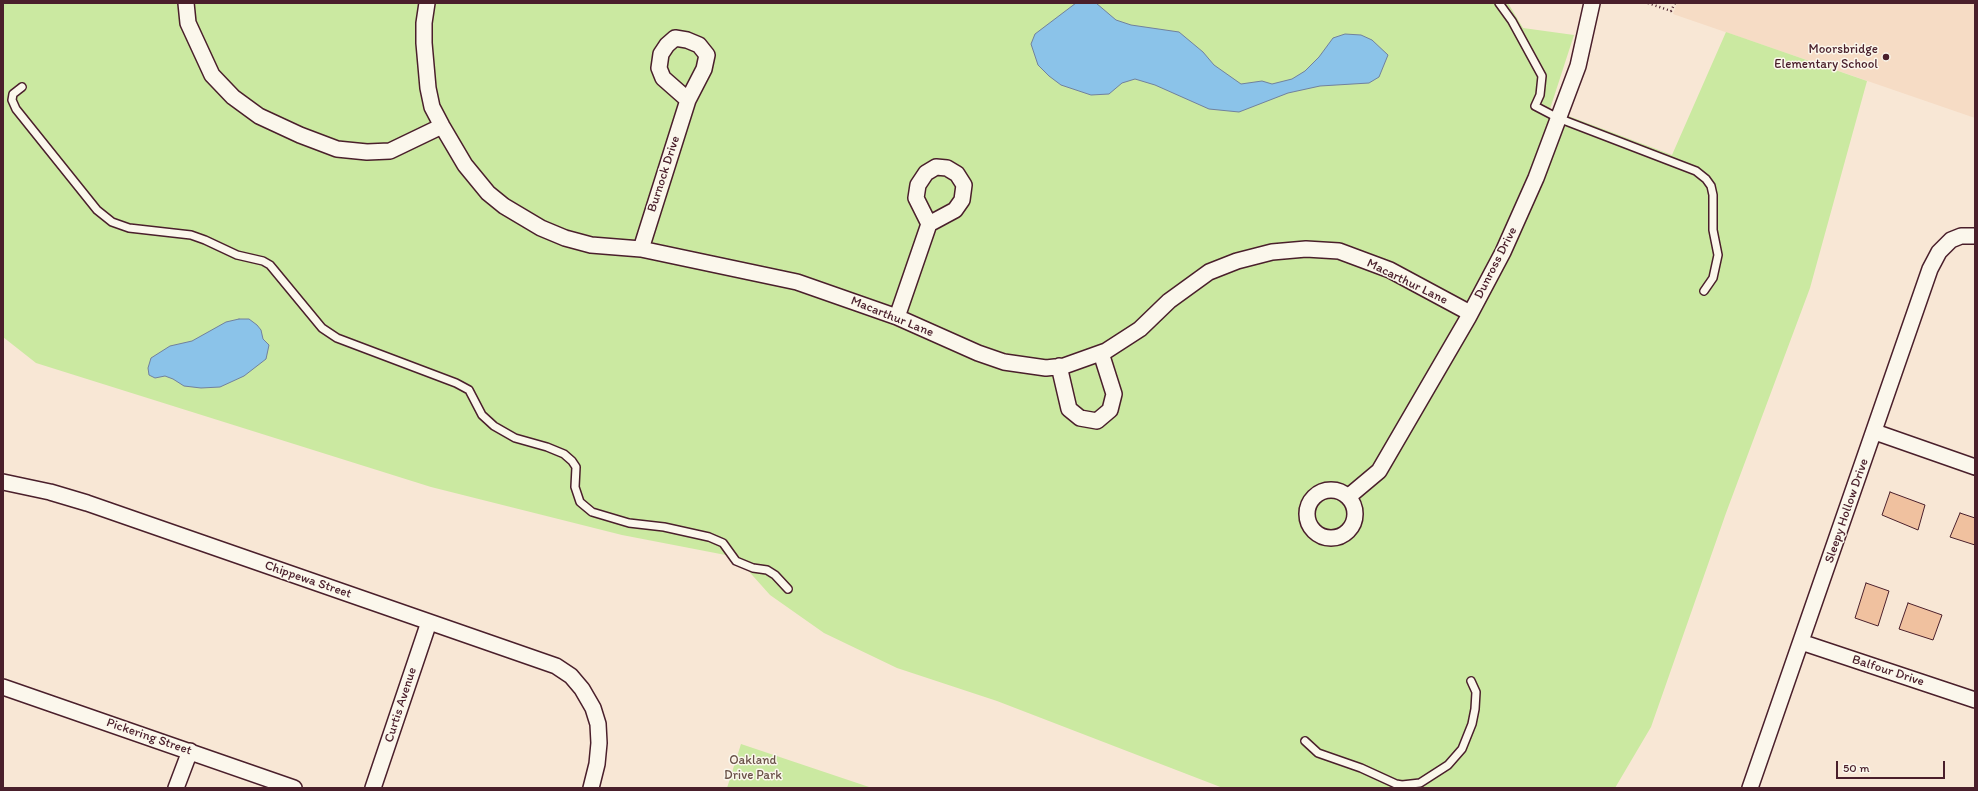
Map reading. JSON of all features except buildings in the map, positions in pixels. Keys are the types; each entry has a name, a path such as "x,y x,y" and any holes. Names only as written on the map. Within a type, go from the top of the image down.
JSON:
{"street":[{"path":"186,3 188,23 199,51 212,75 233,97 259,116 300,136 337,149 367,152 390,151 442,126"},
{"name":"Macarthur Lane","path":"427,3 424,23 428,88 432,107 442,126 465,165 488,192 504,206 541,228 565,238 591,245 641,249 797,282 897,317 978,353 1004,362 1046,368 1059,366 1101,353 1140,329 1169,301 1209,272 1237,261 1272,252 1306,249 1339,251 1390,270 1470,313"},
{"name":"Dunross Drive","path":"1348,497 1379,471 1470,313 1503,252 1536,178 1578,66 1592,3"},
{"name":"Burnock Drive","path":"641,249 688,100"},
{"path":"897,317 929,224"},
{"name":"Sleepy Hollow Drive","path":"1750,788 1875,432 1930,269 1939,252 1951,240 1961,236 1975,236"},
{"path":"1059,366 1069,409 1080,418 1097,420 1110,410 1114,394 1101,353"},
{"path":"1875,432 1975,467"},
{"name":"Chippewa Street","path":"3,482 50,492 87,503 556,666 571,676 582,689 593,708 598,724 600,743 591,788"},
{"name":"Curtis Avenue","path":"373,788 429,622"},
{"name":"Balfour Drive","path":"1801,642 1975,700"},
{"name":"Pickering Street","path":"3,687 294,788"},
{"path":"176,788 190,751"}],"lane":[{"path":"1499,3 1512,21 1542,76 1540,95 1535,106 1558,118 1696,171 1706,179 1711,186 1713,195 1713,230 1718,255 1713,278 1704,291"},
{"path":"22,87 13,94 12,100 16,109 97,210 112,222 129,228 191,235 237,255 263,261 270,265 322,328 337,338 456,383 469,390 482,415 494,426 515,438 552,449 572,461 576,467 575,487 580,502 592,512 630,523 709,537 723,543 736,561 753,568 767,570 775,575 788,589"},
{"path":"1305,741 1318,754 1361,768 1396,784 1402,785 1420,783 1448,765 1462,748 1472,724 1475,709 1476,692 1471,681"}],"path":[{"path":"1648,3 1671,11 1675,3"}],"shaded area":[{"name":"Moorsbridge Elementary School","path":"1677,3 1975,3 1975,118 1673,14"}],"green space":[{"path":"3,3 1508,3 1523,28 1574,35 1550,109 1672,155 1726,32 1867,81 1810,288 1726,513 1651,727 1615,788 1223,788 997,701 897,668 824,633 770,595 736,557 622,535 431,487 36,363 3,337"},
{"name":"Oakland Drive Park","path":"741,744 872,788 727,788"}],"water":[{"path":"1076,3 1096,3 1116,20 1131,25 1179,32 1203,52 1214,65 1241,84 1262,81 1272,84 1292,79 1305,71 1319,57 1333,38 1345,34 1361,35 1372,40 1388,55 1379,77 1369,83 1320,86 1288,93 1239,112 1209,109 1155,85 1135,79 1122,83 1109,94 1091,95 1061,85 1049,76 1038,65 1031,44 1035,34"},
{"path":"239,319 249,319 257,325 261,330 263,339 269,345 266,359 244,376 220,387 201,388 184,386 165,376 155,378 149,375 148,368 151,358 170,346 192,341 226,322"}],"place":[{"name":"Moorsbridge Elementary School","path":"1886,57"}]}
